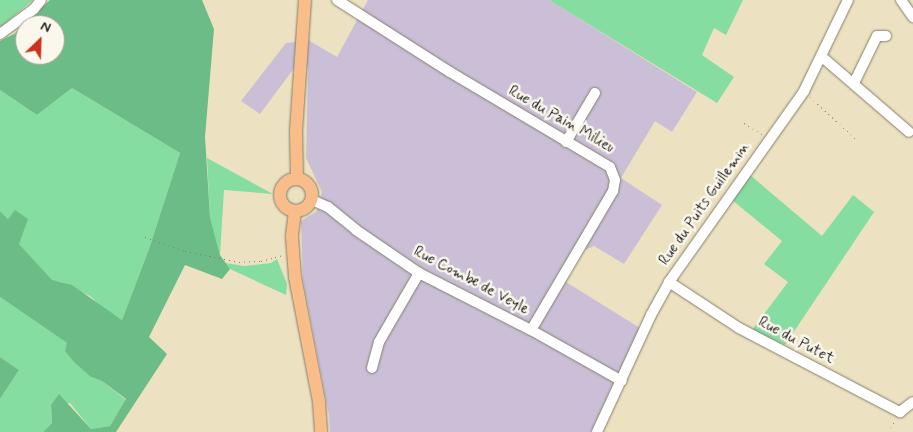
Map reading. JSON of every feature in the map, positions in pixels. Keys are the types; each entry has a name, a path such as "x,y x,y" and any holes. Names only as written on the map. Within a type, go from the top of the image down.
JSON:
{"main road":[{"path":"297,179 296,131 304,0"},
{"path":"297,179 308,184 311,189 312,200 305,208 295,211 285,207 280,197 287,182 297,179"},
{"path":"295,211 292,255 319,402 321,432"}],"street":[{"path":"0,34 34,9 41,0"},
{"name":"Rue du Pain Milieu","path":"337,0 566,142 610,167 615,180 613,191 531,330"},
{"name":"Rue du Puits Guillemin","path":"597,432 651,315 669,282 804,91 848,0"},
{"path":"901,0 913,17"},
{"path":"854,83 877,36 886,36"},
{"path":"821,56 909,132"},
{"path":"566,142 595,93"},
{"name":"Rue Combe de Veyle","path":"312,200 328,206 356,230 419,273 531,330 622,381"},
{"path":"372,368 380,342 419,273"},
{"name":"Rue du Putet","path":"669,282 739,328 900,412"},
{"path":"900,412 913,402"}],"path":[{"path":"804,91 856,139"},
{"path":"744,123 769,140"},
{"path":"145,237 185,251 239,262 261,261 278,255 292,255"},
{"path":"888,432 900,412"}],"shaded area":[{"path":"368,0 549,0 697,92 672,132 655,121 621,178 662,205 624,264 594,246 580,252 566,282 640,328 591,432 330,432 329,415 303,280 301,221 316,212 322,192 306,158 308,66 295,67 260,114 241,101 286,43 295,42 296,33 337,57"}],"green space":[{"path":"0,0 33,0 15,15 0,28"},
{"path":"50,0 202,0 214,29 205,137 210,217 220,255 230,269 222,279 185,265 149,337 167,354 116,432 43,432 52,423 51,405 59,394 91,429 110,426 126,399 102,381 91,377 74,362 65,351 67,343 0,297 0,211 8,219 15,210 28,219 19,244 52,280 72,285 122,320 149,249 180,153 72,88 37,115 0,90 0,41 15,33 15,65 65,65 65,15 34,15"},
{"path":"549,0 743,0 726,35 714,28 702,55 734,77 717,103"},
{"path":"72,88 180,153 149,249 122,320 103,308 90,296 61,282 52,281 19,244 8,219 0,211 0,90 37,115"},
{"path":"207,158 273,194 224,190 220,255 210,217"},
{"path":"750,175 822,236 853,195 874,212 785,345 752,330 788,282 764,264 782,241 732,200"},
{"path":"277,259 287,284 286,295 230,269 226,263 244,266 271,263"},
{"path":"0,297 67,343 91,377 102,381 126,400 110,426 91,429 70,403 51,405 52,423 43,432 0,432 0,399 19,370 0,357"},
{"path":"0,357 19,370 0,399"}]}
